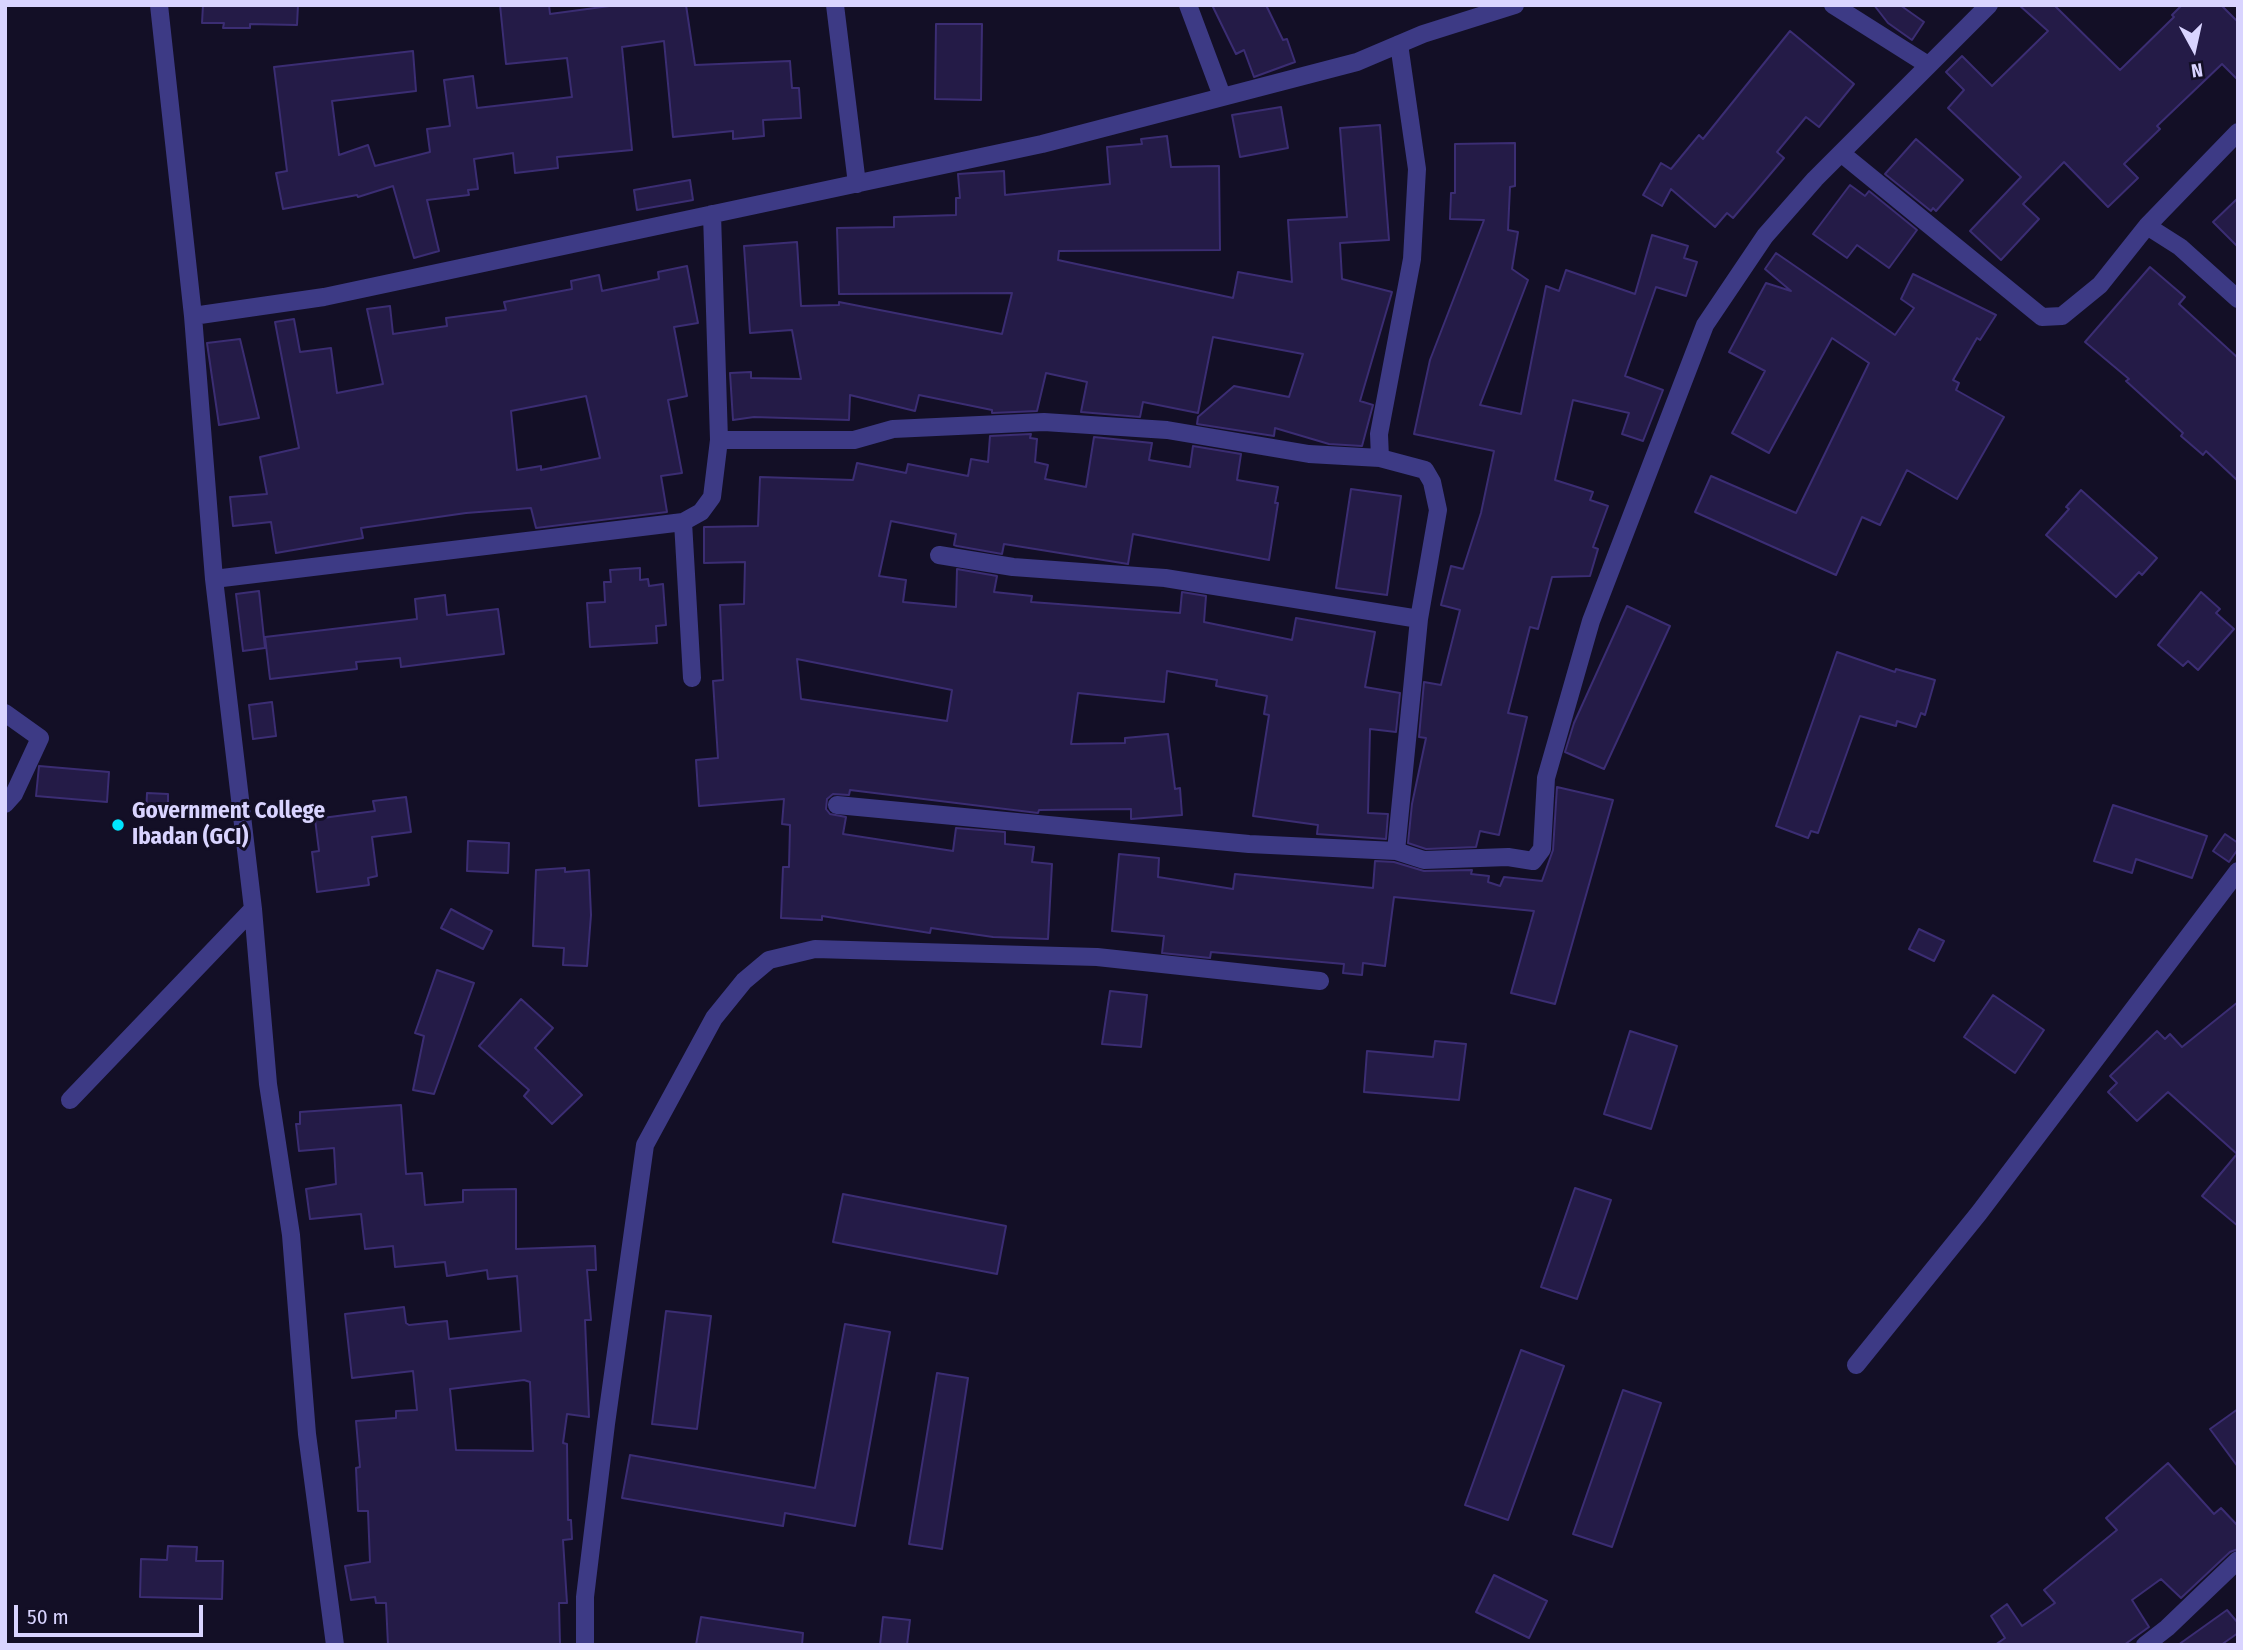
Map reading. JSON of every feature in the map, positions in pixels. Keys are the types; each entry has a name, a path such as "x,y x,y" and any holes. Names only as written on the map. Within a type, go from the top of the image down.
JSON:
{"street":[{"path":"159,5 193,316 214,579 253,909 268,1084 291,1235 307,1434 335,1645"},
{"path":"835,5 857,184"},
{"path":"1188,5 1222,96"},
{"path":"193,316 324,297 1042,145 1357,62 1483,10 1515,5"},
{"path":"1833,5 1928,65"},
{"path":"837,805 1249,844 1396,851 1424,860 1508,857 1533,861 1542,849 1546,778 1591,621 1705,325 1765,236 1841,153 1989,5"},
{"path":"1380,458 1379,434 1412,259 1417,169 1399,44"},
{"path":"1841,153 2042,317 2062,316 2100,285 2147,226 2238,132"},
{"path":"214,579 683,522 701,512 712,497 719,440 712,214"},
{"path":"2147,226 2180,247 2238,299"},
{"path":"719,440 854,440 893,429 1044,422 1167,430 1310,454 1380,458 1425,470 1433,482 1438,510 1419,619 1396,851"},
{"path":"683,522 692,678"},
{"path":"939,555 1013,567 1164,578 1419,619"},
{"path":"5,713 40,738 14,794 5,804"},
{"path":"1856,1365 1979,1213 2238,871"},
{"path":"70,1100 253,909"},
{"path":"584,1645 585,1597 606,1424 645,1145 714,1018 744,981 769,960 826,949 1097,957 1320,981"},
{"path":"2145,1645 2167,1628 2238,1560"}],"building":[{"path":"203,5 298,5 297,25 250,24 250,28 223,28 224,23 202,23"},
{"path":"500,5 549,5 550,14 617,5 686,5 695,65 790,61 792,88 799,88 801,118 763,120 764,136 733,139 733,131 673,137 664,41 622,47 632,150 557,157 558,168 515,173 513,153 474,159 478,189 468,190 469,195 427,200 439,251 414,258 393,186 358,197 357,195 283,209 276,173 287,171 274,67 413,51 416,91 332,101 339,155 368,145 375,166 430,152 427,129 450,126 444,80 473,76 477,108 572,97 567,58 506,64"},
{"path":"1212,5 1266,5 1283,40 1287,39 1295,62 1254,77 1244,50 1236,54"},
{"path":"1874,5 1900,5 1924,22 1912,40 1888,23"},
{"path":"2019,5 2054,5 2120,70 2174,17 2172,15 2182,5 2221,5 2238,22 2238,80 2222,64 2157,126 2160,129 2124,164 2138,178 2108,207 2064,162 2023,204 2039,219 2001,260 1970,231 2021,177 1948,108 1964,90 1946,72 1962,56 1992,86 2048,31"},
{"path":"936,24 982,24 981,100 935,99"},
{"path":"1790,31 1854,84 1819,127 1806,117 1777,152 1784,158 1733,218 1727,213 1715,227 1671,189 1662,206 1643,195 1661,163 1671,169 1699,135 1703,139"},
{"path":"1281,107 1288,148 1240,157 1232,115"},
{"path":"1380,125 1389,240 1340,243 1342,279 1392,292 1360,401 1373,405 1362,446 1329,444 1275,428 1274,436 1197,424 1198,417 1234,386 1289,397 1303,354 1213,337 1198,413 1143,402 1140,417 1081,412 1087,382 1046,373 1037,411 992,413 992,410 919,395 915,411 850,395 849,420 754,417 733,420 730,373 751,372 751,378 801,379 792,330 750,333 744,246 797,242 801,306 839,305 839,302 1002,334 1012,293 839,294 837,228 894,227 894,217 956,215 956,198 960,198 958,174 1004,171 1005,195 1110,184 1107,147 1142,144 1141,139 1167,136 1171,167 1219,166 1220,250 1059,251 1058,260 1233,298 1238,272 1292,282 1288,220 1347,217 1340,128"},
{"path":"1916,139 1963,180 1936,211 1933,208 1931,211 1885,174"},
{"path":"1515,143 1515,186 1510,187 1508,230 1518,232 1512,269 1528,280 1480,405 1521,414 1546,286 1559,291 1566,270 1635,294 1652,235 1688,246 1684,258 1697,262 1686,296 1656,287 1625,376 1663,390 1643,441 1622,434 1629,413 1573,400 1555,480 1593,492 1590,500 1608,506 1593,547 1598,549 1590,576 1552,577 1538,629 1530,627 1508,713 1527,717 1499,835 1480,831 1476,847 1426,849 1408,843 1412,804 1426,738 1419,737 1424,682 1441,685 1460,610 1441,605 1451,566 1463,569 1481,513 1494,451 1414,434 1430,360 1484,220 1450,219 1451,193 1455,193 1455,144"},
{"path":"690,180 693,200 637,210 634,190"},
{"path":"1850,185 1865,196 1869,191 1917,230 1889,268 1857,245 1847,258 1813,234"},
{"path":"2238,198 2238,247 2213,222"},
{"path":"1776,253 1895,335 1914,308 1901,299 1913,274 1996,315 1980,340 1977,338 1953,380 1959,383 1956,390 2004,417 1957,499 1907,470 1880,525 1862,517 1836,575 1695,512 1711,476 1796,513 1869,363 1832,338 1769,453 1732,433 1765,371 1729,352 1766,283 1791,291 1765,269"},
{"path":"687,266 698,323 674,327 687,396 668,400 682,473 661,476 667,512 536,528 531,508 466,513 361,528 363,538 276,553 271,522 233,526 230,497 267,494 260,457 299,448 275,322 294,319 300,352 331,348 337,393 383,384 367,309 390,306 393,334 447,326 446,318 506,310 504,302 572,289 571,281 599,275 602,291 659,279 658,272","holes":["586,396 600,458 541,470 541,466 517,470 511,411"]},
{"path":"2150,267 2185,297 2179,304 2238,358 2238,481 2206,451 2203,455 2181,436 2183,433 2126,381 2129,379 2085,342"},
{"path":"240,339 259,418 219,425 207,343"},
{"path":"1031,434 1030,438 1037,439 1035,462 1048,465 1045,479 1086,487 1094,437 1152,443 1149,460 1190,467 1193,446 1241,454 1237,480 1278,487 1269,560 1133,534 1128,564 1004,544 1002,554 954,545 956,534 891,521 879,576 906,580 903,602 956,607 957,569 997,576 994,592 1032,596 1031,602 1180,613 1182,592 1206,596 1204,622 1292,640 1296,618 1375,632 1365,687 1400,693 1396,732 1370,729 1368,813 1388,814 1386,839 1317,834 1318,825 1253,816 1269,715 1264,714 1267,696 1216,686 1217,680 1167,671 1164,702 1078,693 1071,744 1125,743 1125,738 1168,734 1175,789 1180,788 1182,815 1131,819 1131,809 1039,810 1038,813 850,790 849,795 833,794 827,799 826,809 830,814 846,817 843,834 953,851 956,828 1005,832 1005,844 1034,847 1032,862 1052,864 1048,939 993,937 931,928 930,933 822,916 822,920 781,918 783,867 789,867 790,825 782,824 784,799 699,806 696,760 718,758 713,681 723,680 720,605 744,604 745,562 704,563 704,527 758,526 760,477 853,480 857,463 906,473 908,464 968,476 971,459 988,462 990,436","holes":["797,659 952,690 947,721 801,699"]},
{"path":"1351,489 1401,496 1387,595 1336,588"},
{"path":"2081,490 2157,558 2142,575 2139,572 2116,597 2046,535 2069,509 2066,507"},
{"path":"640,568 640,580 648,579 649,586 663,584 666,625 656,626 657,643 590,647 587,603 605,602 604,582 611,582 610,570"},
{"path":"259,591 265,648 243,651 236,594"},
{"path":"2201,592 2220,609 2216,613 2234,629 2198,670 2188,661 2183,666 2158,645"},
{"path":"445,595 447,615 498,609 504,654 401,667 400,658 356,662 357,669 270,679 265,637 417,619 415,599"},
{"path":"1627,606 1670,626 1604,769 1565,752 1574,723"},
{"path":"1837,652 1895,672 1896,669 1935,680 1925,715 1921,713 1916,727 1897,721 1896,726 1860,716 1818,833 1811,831 1808,838 1776,826"},
{"path":"272,702 276,736 253,739 249,705"},
{"path":"39,766 109,772 107,802 36,796"},
{"path":"1557,787 1613,800 1555,1004 1511,993 1534,911 1394,897 1385,966 1363,963 1362,975 1343,973 1344,964 1211,952 1210,958 1162,953 1164,936 1112,931 1119,854 1159,858 1158,877 1233,889 1235,874 1373,888 1375,861 1394,862 1424,871 1472,870 1471,874 1489,876 1488,882 1500,886 1504,877 1542,881 1553,850"},
{"path":"147,793 168,794 168,815 146,814"},
{"path":"406,797 411,832 372,837 377,876 368,878 369,885 317,892 312,852 319,851 315,819 375,811 373,801"},
{"path":"2113,805 2207,836 2192,878 2136,859 2132,873 2094,861"},
{"path":"2225,834 2238,843 2238,849 2229,862 2213,851"},
{"path":"468,841 509,843 508,873 467,871"},
{"path":"565,868 565,872 589,870 591,915 587,966 563,965 564,948 533,946 536,870"},
{"path":"451,909 492,931 483,949 441,928"},
{"path":"1919,929 1944,941 1934,961 1909,949"},
{"path":"437,970 474,983 434,1094 413,1090 424,1036 415,1033"},
{"path":"1110,991 1147,995 1141,1047 1102,1044"},
{"path":"1993,995 2044,1030 2015,1073 1964,1037"},
{"path":"521,999 553,1028 535,1048 582,1095 552,1124 524,1096 529,1090 479,1046"},
{"path":"2238,1002 2238,1226 2202,1196 2237,1154 2168,1092 2137,1121 2108,1092 2117,1083 2110,1076 2157,1031 2165,1039 2170,1034 2182,1047"},
{"path":"1630,1031 1677,1046 1651,1129 1604,1114"},
{"path":"1435,1041 1466,1044 1459,1100 1364,1092 1367,1051 1433,1057"},
{"path":"401,1105 406,1174 422,1173 425,1205 463,1202 463,1190 516,1189 516,1249 595,1246 596,1270 587,1270 591,1320 585,1320 589,1417 567,1414 563,1443 567,1444 568,1520 571,1520 572,1539 563,1540 567,1603 559,1603 560,1645 388,1645 386,1603 376,1603 375,1597 351,1600 345,1566 370,1562 368,1511 358,1511 356,1468 360,1467 356,1421 396,1418 396,1411 417,1410 413,1371 352,1378 345,1314 404,1307 406,1323 409,1325 447,1321 449,1339 521,1331 517,1276 488,1279 487,1270 447,1276 445,1262 395,1267 393,1246 365,1249 361,1214 310,1219 306,1189 336,1184 334,1148 299,1151 296,1124 300,1124 300,1112","holes":["524,1380 530,1382 533,1451 456,1450 450,1389"]},
{"path":"1575,1188 1611,1200 1577,1299 1541,1287"},
{"path":"843,1194 1006,1226 997,1274 833,1242"},
{"path":"666,1311 711,1316 697,1429 652,1424"},
{"path":"845,1324 890,1332 855,1526 785,1513 783,1526 622,1498 630,1455 815,1488"},
{"path":"1521,1350 1564,1366 1508,1520 1465,1505"},
{"path":"937,1373 968,1378 942,1549 909,1544"},
{"path":"1623,1390 1661,1403 1612,1547 1573,1534"},
{"path":"2238,1409 2238,1467 2210,1429"},
{"path":"2168,1463 2214,1514 2221,1508 2238,1526 2238,1549 2230,1552 2181,1598 2161,1579 2132,1600 2149,1627 2124,1645 1995,1645 2005,1638 1991,1616 2007,1604 2022,1626 2055,1603 2044,1590 2117,1530 2106,1518"},
{"path":"168,1546 197,1547 196,1561 223,1561 222,1599 140,1597 141,1559 167,1560"},
{"path":"1494,1575 1547,1601 1529,1638 1476,1612"},
{"path":"2227,1610 2238,1623 2238,1633 2221,1645 2178,1645"},
{"path":"701,1617 803,1633 802,1645 696,1645"},
{"path":"883,1617 910,1620 907,1645 880,1645"}],"place":[{"name":"Government College Ibadan (GCI)","path":"118,825"}]}
